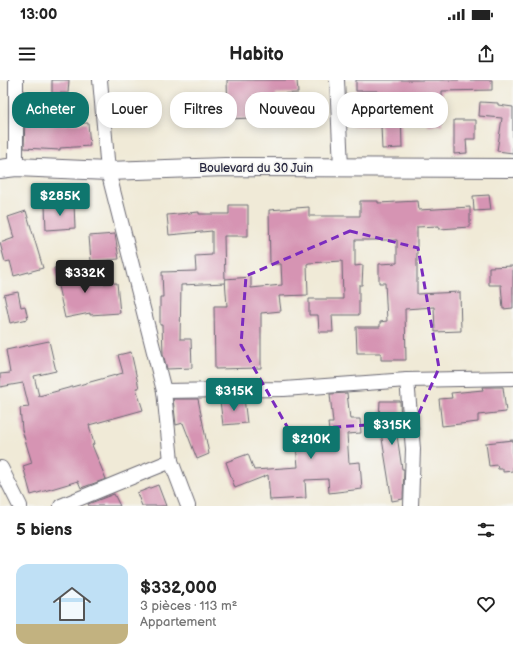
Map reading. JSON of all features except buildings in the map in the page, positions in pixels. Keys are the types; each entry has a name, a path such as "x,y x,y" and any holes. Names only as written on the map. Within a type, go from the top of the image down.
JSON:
{"street":[{"path":"8,168 16,80"},
{"path":"100,80 108,172 164,391 171,461 188,506"},
{"path":"337,80 341,168"},
{"name":"Boulevard du 30 Juin","path":"8,168 108,172 225,167 513,168"},
{"path":"164,391 284,389 407,380 513,378"},
{"path":"407,380 413,449 411,506"},
{"path":"61,506 171,461"},
{"path":"1,468 20,506"}],"highlighted area":[{"path":"350,231 418,248 439,368 415,422 289,430 241,345 246,276"}]}
